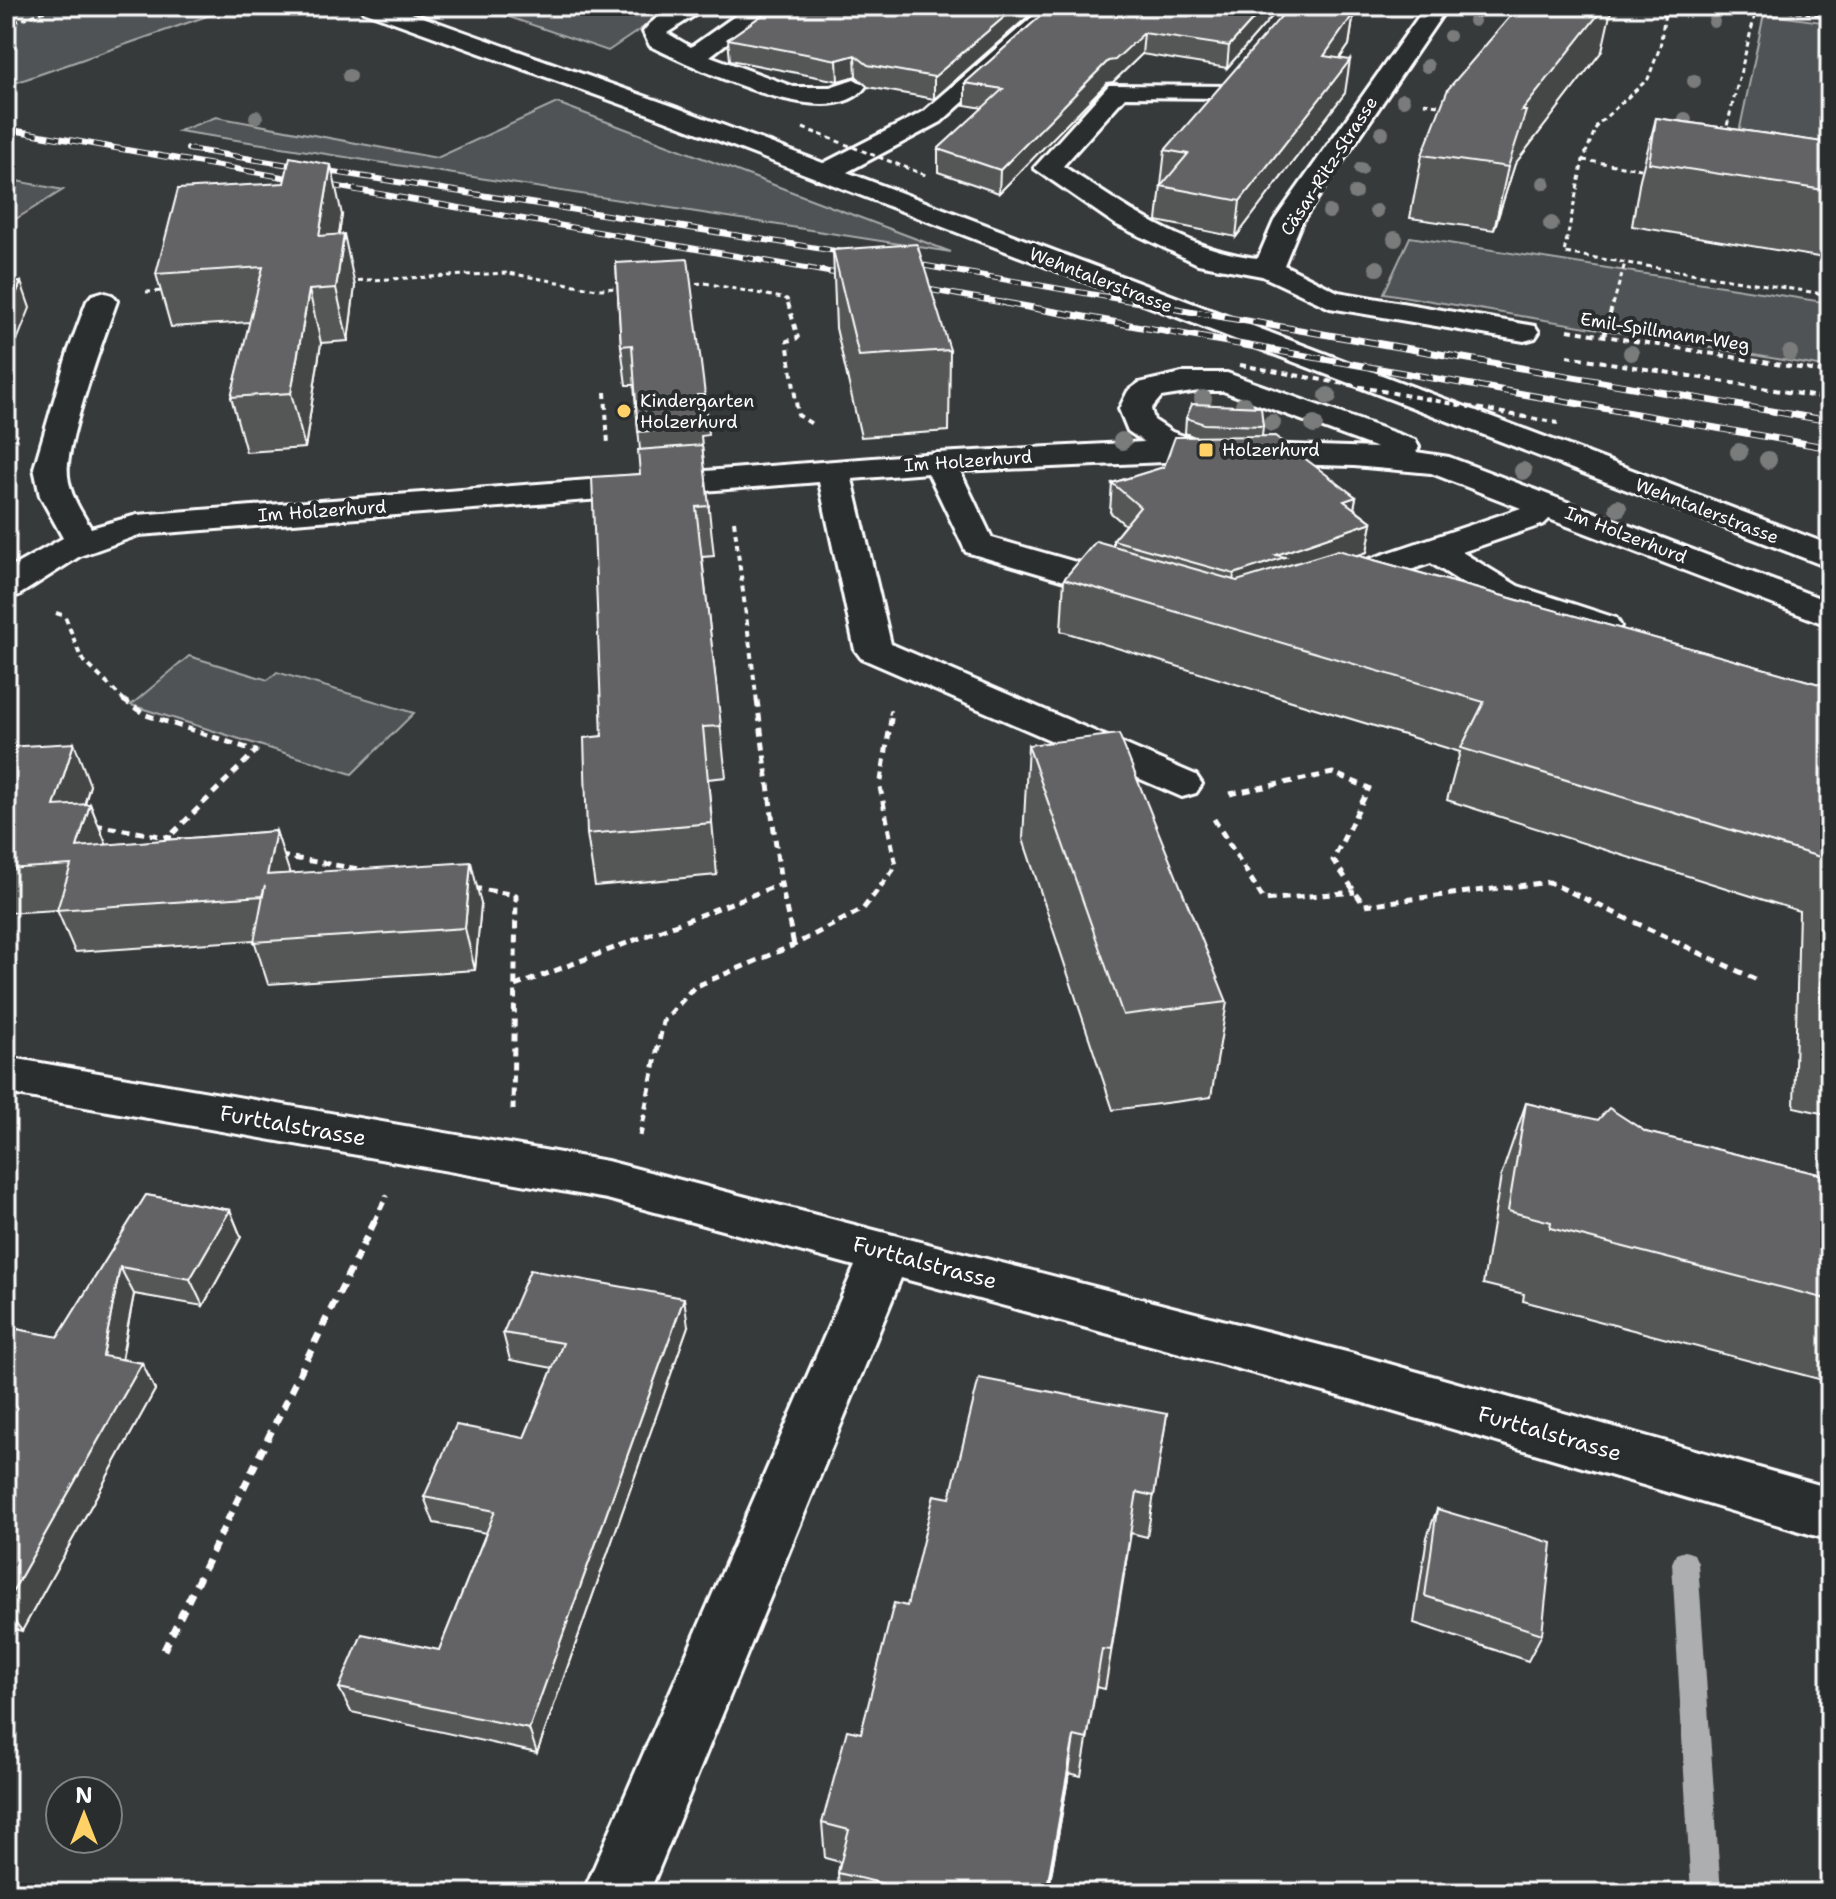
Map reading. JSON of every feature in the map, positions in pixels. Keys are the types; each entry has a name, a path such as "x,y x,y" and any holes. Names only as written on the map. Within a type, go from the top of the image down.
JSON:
{"street":[{"name":"Wehntalerstrasse","path":"371,6 825,173 1830,557"},
{"path":"698,6 666,21 655,32 658,41 791,95 826,97 839,95 854,86"},
{"path":"693,57 764,6"},
{"path":"825,173 932,117 1059,6"},
{"name":"Cäsar-Ritz-Strasse","path":"1268,268 1288,221 1402,39 1437,6"},
{"path":"1225,91 1118,90 1047,168 1141,228 1234,267 1268,268 1330,299 1524,332"},
{"path":"81,540 50,479 83,352 102,301"},
{"path":"1206,450 1174,444 1150,433 1135,416 1139,399 1173,383 1197,379 1227,382 1384,437 1437,464"},
{"name":"Im Holzerhurd","path":"6,587 32,567 81,540 137,525 940,463 1124,451 1206,450 1370,456 1437,464 1830,615"},
{"path":"940,463 978,545 1156,597"},
{"path":"833,471 874,650 1192,791"},
{"path":"1304,594 1532,517 1544,504"},
{"path":"1435,550 1505,594 1638,638"},
{"name":"Furttalstrasse","path":"6,1075 607,1180 1354,1377 1830,1514"},
{"path":"616,1893 886,1252"}],"path":[{"path":"6,25 60,6"},
{"path":"1666,6 1660,47 1648,79 1597,125 1583,160 1564,253 1830,295"},
{"path":"1724,137 1755,6 1830,16"},
{"path":"803,128 928,176"},
{"path":"1583,160 1655,171"},
{"path":"1604,336 1625,263"},
{"path":"343,282 508,273 597,289 628,287"},
{"path":"674,284 705,283 787,299 798,338 787,341 798,415 812,424"},
{"path":"102,301 139,293 171,291"},
{"name":"Emil-Spillmann-Weg","path":"1524,332 1572,330 1830,373"},
{"path":"1553,353 1830,399"},
{"path":"1240,365 1558,423"},
{"path":"605,392 608,455"},
{"path":"733,512 781,884 794,945"},
{"path":"52,611 65,616 81,658 125,702 146,715 256,751 169,837"},
{"path":"636,1149 645,1120 663,1022 694,987 794,945 863,909 896,866 880,787 892,713 880,708"},
{"path":"1356,892 1264,900 1192,791 1333,773 1369,788 1333,860 1356,892 1364,905 1549,882 1757,980"},
{"path":"88,824 185,840"},
{"path":"279,856 374,871"},
{"path":"515,986 781,884"},
{"path":"469,887 516,895 513,1126"},
{"path":"164,1650 394,1179"}],"shaded area":[{"path":"6,6 236,6 6,86"},
{"path":"477,6 675,6 608,51"},
{"path":"1764,14 1830,23 1830,190 1730,175"},
{"path":"557,103 951,252 179,131 216,117 437,158"},
{"path":"6,179 63,190 6,225"},
{"path":"1410,237 1830,303 1830,368 1384,293"},
{"path":"189,656 268,680 277,672 414,713 352,774 131,705"}],"building":[{"path":"775,6 1017,6 934,77 868,65 855,55 837,60 728,39"},
{"path":"1052,6 1265,6 1229,46 1144,33 1115,60 1108,61 1000,170 938,149 1003,89 965,83"},
{"path":"1290,6 1354,13 1324,56 1350,60 1240,201 1161,186 1188,154 1165,150"},
{"path":"1519,6 1605,6 1522,111 1526,111 1508,167 1422,155 1448,89"},
{"path":"1656,118 1830,143 1830,191 1649,163"},
{"path":"290,157 331,165 319,236 344,234 336,288 309,290 291,393 231,397 263,267 156,274 178,189 284,183"},
{"path":"917,244 950,350 859,356 833,250"},
{"path":"688,259 705,395 697,395 700,427 638,432 632,345 621,346 616,263"},
{"path":"21,282 6,318 6,283"},
{"path":"1192,404 1261,407 1263,426 1204,424 1186,418"},
{"path":"1275,436 1356,497 1344,501 1372,522 1276,555 1285,557 1234,574 1113,540 1140,507 1112,483 1164,467 1175,437"},
{"path":"702,445 709,506 696,507 721,726 703,727 712,823 587,834 584,738 602,736 592,477 640,474 638,450"},
{"path":"1096,541 1237,581 1338,550 1830,687 1830,1056 1820,1054 1823,858 1461,748 1484,702 1064,579"},
{"path":"1119,734 1227,1002 1123,1015 1028,745"},
{"path":"74,743 54,806 90,804 77,847 276,831 267,875 471,862 465,928 254,942 265,885 262,896 57,910 71,865 6,869 6,747"},
{"path":"1526,1103 1598,1120 1609,1108 1646,1132 1822,1175 1830,1174 1830,1300 1550,1228 1551,1222 1508,1211"},
{"path":"146,1195 230,1210 190,1279 120,1267 103,1356 142,1363 6,1603 6,1421 14,1407 6,1406 6,1327 58,1337"},
{"path":"530,1270 684,1298 529,1729 339,1688 362,1634 439,1650 495,1511 424,1497 456,1425 524,1438 563,1343 503,1333"},
{"path":"979,1378 1167,1414 1154,1496 1137,1492 1111,1650 1102,1649 1087,1739 1074,1736 1046,1893 923,1893 838,1873 849,1830 822,1823 847,1730 861,1733 894,1603 907,1606 934,1495 950,1498"},
{"path":"1437,1509 1552,1543 1542,1634 1425,1596"}],"waterway":[{"path":"1685,1563 1706,1893"}],"railway":[{"path":"6,129 857,277"},
{"path":"188,149 855,254"},
{"path":"903,262 1154,305"},
{"path":"908,286 1016,305"},
{"path":"1005,303 1830,448"},
{"path":"1142,303 1830,421"}],"place":[{"name":"Kindergarten Holzerhurd","path":"624,411"},
{"name":"Holzerhurd","path":"1206,450"}]}
